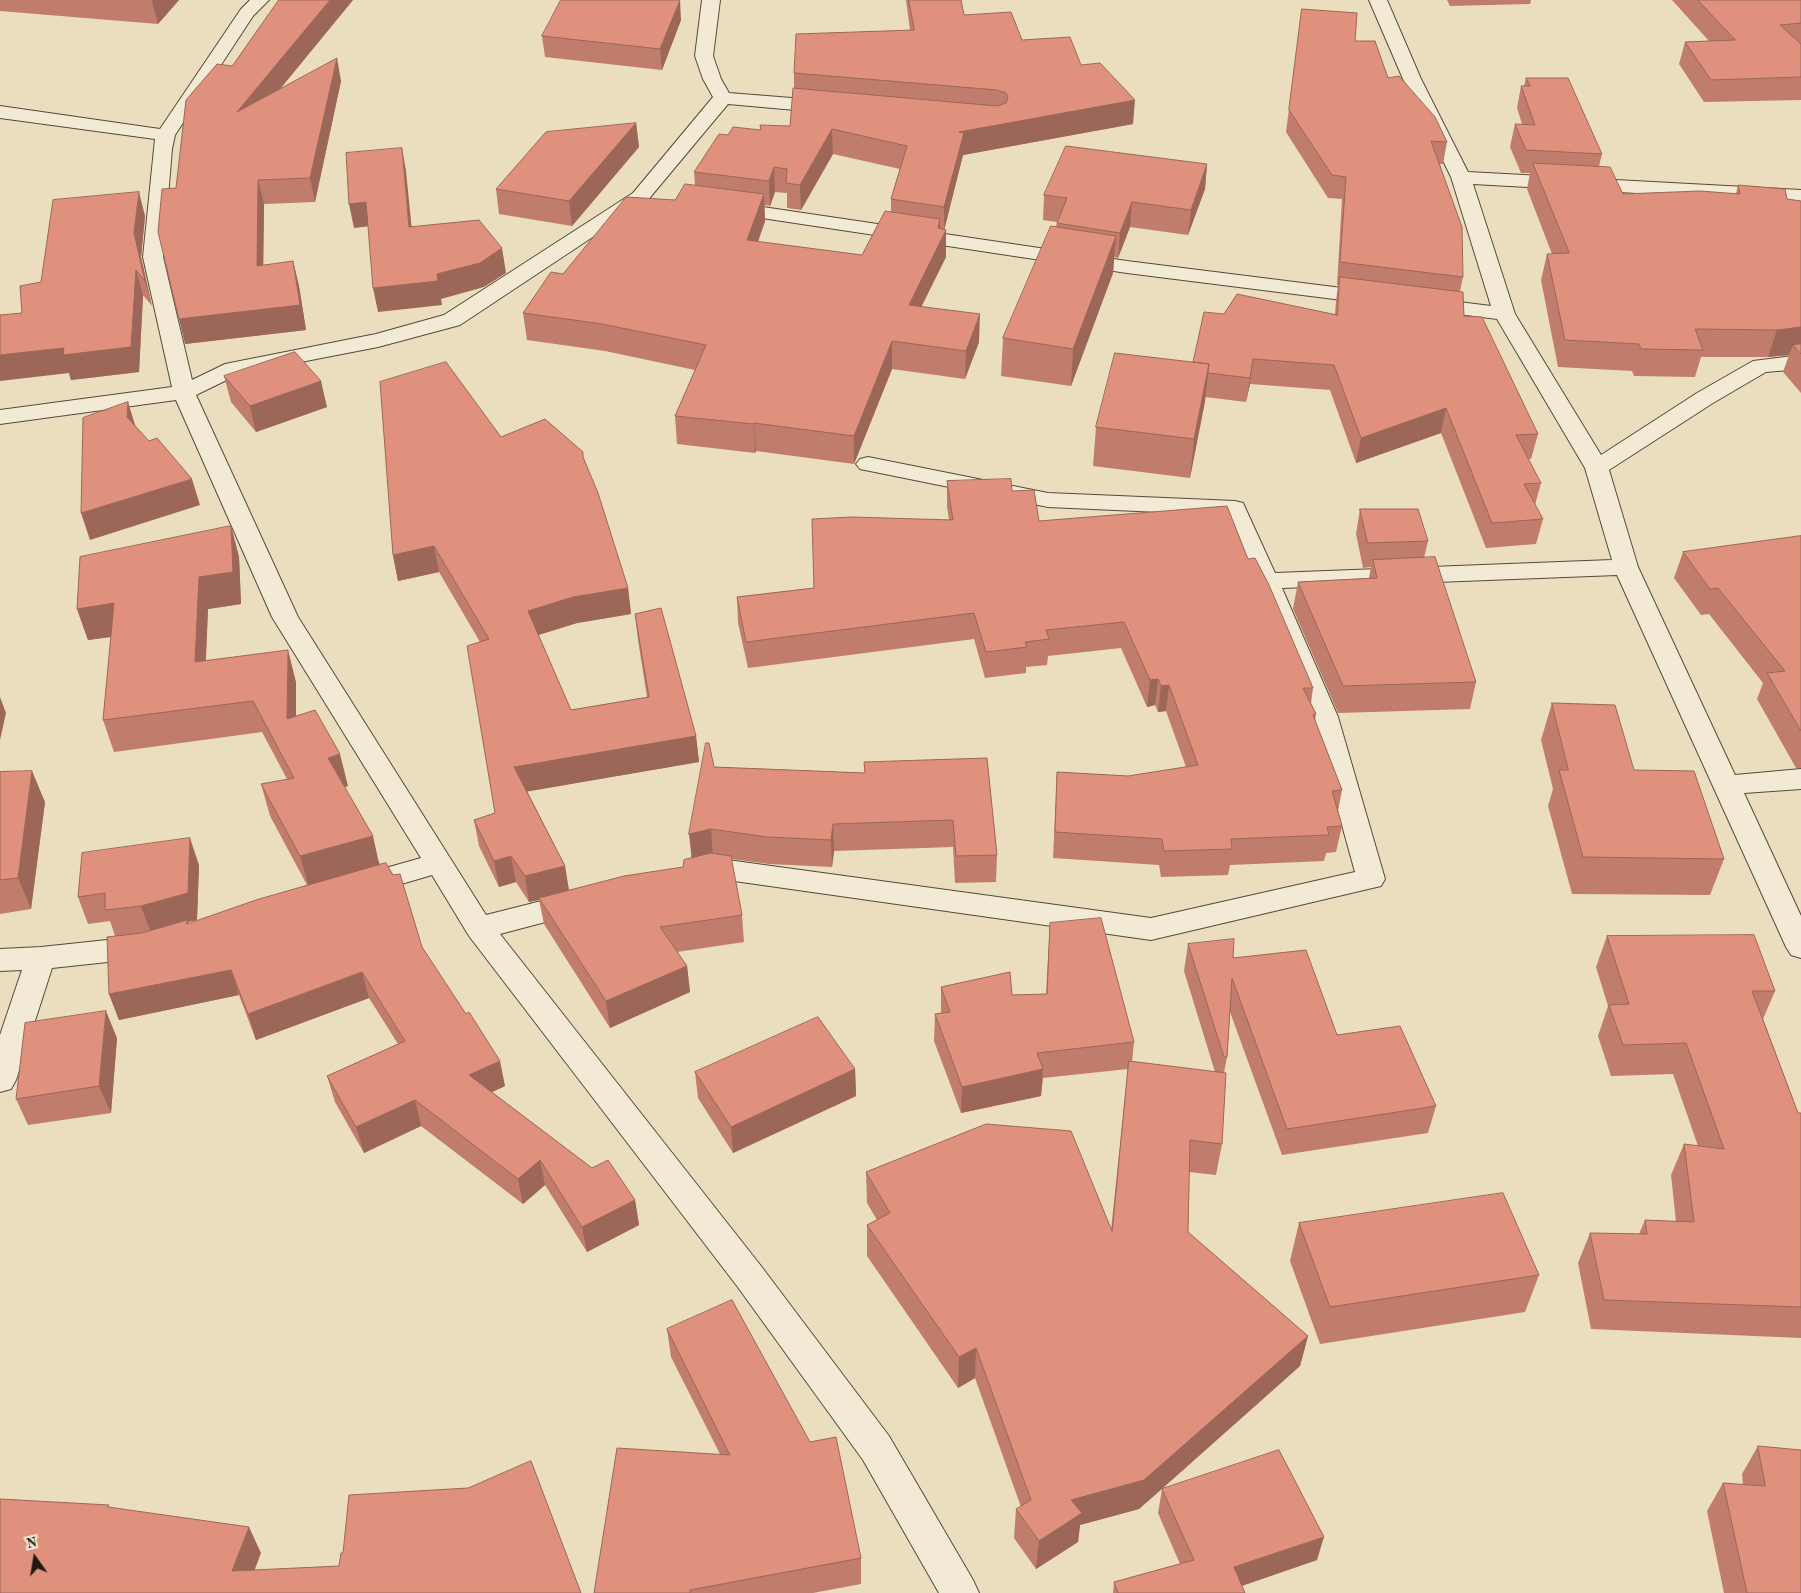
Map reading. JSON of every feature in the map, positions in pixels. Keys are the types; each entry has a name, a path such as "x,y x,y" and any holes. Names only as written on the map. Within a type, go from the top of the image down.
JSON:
{"street":[{"path":"260,0 247,13 165,135 162,149 154,257 184,392 285,618 479,928 749,1276 876,1448 960,1593"},
{"path":"711,0 704,56 712,78 723,98"},
{"path":"1378,0 1412,79 1461,176 1504,314 1597,468 1626,568 1801,947"},
{"path":"723,98 843,108"},
{"path":"0,417 184,392 233,369 378,340 452,320 531,266 650,198 680,147 723,98"},
{"path":"0,112 165,135"},
{"path":"1461,176 1801,196"},
{"path":"709,206 797,217 1126,268 1504,314"},
{"path":"1597,468 1706,398 1761,366 1801,362"},
{"path":"676,877 713,868 1151,929 1371,879 1326,717 1235,508 1048,500 868,464"},
{"path":"1268,581 1626,568"},
{"path":"1725,785 1801,779"},
{"path":"343,891 439,863"},
{"path":"479,928 601,896"},
{"path":"0,960 41,958 151,946 170,941"},
{"path":"0,1080 41,958"}],"building":[{"path":"279,0 330,0 237,112 337,58 310,178 258,180 257,266 293,261 300,305 179,319 158,232 162,189 176,188 186,100 217,64 232,66"},
{"path":"561,0 680,0 660,49 542,36"},
{"path":"909,0 961,0 964,15 1011,12 1022,40 1070,37 1081,65 1100,63 1135,100 959,132 964,133 944,207 891,199 907,146 832,129 800,185 786,183 787,169 774,167 769,181 694,172 719,134 728,135 733,127 761,130 760,125 790,126 793,88 997,106 1006,103 1008,97 1006,93 997,90 794,73 796,34 914,30"},
{"path":"1698,0 1801,0 1801,23 1780,25 1801,44 1801,77 1711,80 1685,42 1735,40"},
{"path":"1302,9 1357,13 1355,41 1375,41 1388,78 1399,76 1435,117 1447,142 1431,141 1462,227 1463,277 1340,262 1346,177 1332,175 1289,110"},
{"path":"1526,78 1568,78 1602,154 1526,150 1515,124 1535,125 1521,86 1530,86"},
{"path":"636,123 569,201 496,189 546,132"},
{"path":"1066,146 1207,164 1191,210 1132,202 1120,233 1057,223 1067,198 1044,195"},
{"path":"402,148 409,227 479,220 502,248 480,263 437,274 438,281 373,288 366,202 349,204 346,153"},
{"path":"1533,163 1610,167 1623,194 1700,191 1740,194 1738,185 1785,189 1787,199 1801,201 1801,327 1777,330 1695,329 1703,350 1641,349 1639,344 1565,340 1547,254 1569,253"},
{"path":"685,184 764,194 747,240 862,255 885,211 940,219 938,228 946,230 909,305 980,314 966,351 892,341 854,436 754,423 675,416 706,345 602,324 523,313 551,272 563,274 626,197 675,200"},
{"path":"139,192 134,233 145,281 136,270 131,347 63,355 64,348 0,355 0,315 22,313 20,286 41,282 53,200"},
{"path":"1051,226 1116,236 1073,349 1003,338"},
{"path":"1340,277 1463,292 1464,316 1482,317 1538,434 1516,435 1541,483 1524,484 1543,519 1492,523 1446,408 1361,438 1334,365 1253,359 1250,378 1208,373 1209,364 1193,362 1204,312 1224,314 1237,294 1337,315"},
{"path":"1801,344 1801,354 1793,345"},
{"path":"295,352 321,381 250,406 224,376"},
{"path":"1115,353 1209,364 1194,439 1096,427"},
{"path":"446,362 501,437 545,419 583,452 583,457 598,493 628,588 573,597 528,611 571,710 649,697 635,614 661,608 696,736 514,767 565,866 525,876 511,856 494,861 474,820 495,813 467,646 489,639 434,546 393,555 380,382"},
{"path":"128,402 127,417 149,441 157,438 192,479 81,513 83,418"},
{"path":"1011,479 1012,491 1034,490 1039,521 1227,506 1248,559 1255,558 1269,585 1313,688 1303,688 1316,714 1313,715 1342,790 1332,791 1342,826 1327,827 1329,835 1231,839 1232,849 1164,851 1162,839 1055,832 1057,772 1128,776 1198,765 1169,685 1161,686 1158,679 1150,680 1124,622 1046,630 1049,639 1025,642 1027,647 986,652 974,613 746,642 737,597 814,588 812,519 852,517 953,520 947,481"},
{"path":"1360,509 1418,509 1428,541 1368,543"},
{"path":"231,526 233,572 199,577 195,662 288,650 287,719 315,710 340,754 328,758 373,836 300,856 261,784 294,778 253,701 103,720 114,603 77,609 80,557"},
{"path":"1801,536 1801,731 1767,673 1785,671 1718,588 1710,589 1683,552"},
{"path":"1435,557 1476,682 1343,686 1298,582 1377,578 1373,560"},
{"path":"1552,703 1615,705 1634,770 1694,771 1724,859 1583,857 1559,770 1568,770"},
{"path":"706,743 709,743 714,767 865,773 864,762 987,758 997,855 956,856 953,820 833,824 831,840 767,837 711,829 689,834"},
{"path":"32,771 18,878 0,880 0,772"},
{"path":"190,838 188,893 141,906 105,910 105,893 78,897 82,853"},
{"path":"711,853 731,856 742,915 660,927 687,966 606,1001 539,898 624,876 683,867 684,860"},
{"path":"386,863 393,875 400,874 422,947 466,1014 469,1012 500,1061 469,1075 592,1168 608,1160 635,1200 582,1227 540,1160 518,1179 415,1100 356,1127 327,1076 405,1041 362,972 248,1014 231,970 109,994 107,937 142,933 187,920 187,924 256,900"},
{"path":"1101,918 1134,1042 1037,1053 1043,1069 962,1087 935,1014 950,1012 941,987 1010,972 1012,995 1047,994 1050,923"},
{"path":"1754,935 1775,991 1752,991 1798,1113 1801,1113 1801,1307 1604,1300 1590,1233 1647,1234 1645,1220 1694,1222 1684,1144 1724,1149 1686,1043 1623,1045 1609,1005 1629,1004 1607,936"},
{"path":"1234,939 1233,958 1306,950 1337,1035 1400,1026 1436,1106 1287,1129 1232,978 1227,1057 1224,1057 1188,944"},
{"path":"106,1011 99,1086 16,1099 25,1023"},
{"path":"818,1017 855,1069 731,1127 695,1072"},
{"path":"1129,1061 1226,1073 1222,1144 1190,1140 1188,1232 1308,1336 1144,1480 1071,1500 1082,1513 1039,1541 1016,1509 1031,1500 976,1348 959,1357 867,1225 890,1213 866,1172 986,1124 1071,1131 1112,1231"},
{"path":"1503,1193 1539,1275 1330,1307 1299,1223"},
{"path":"732,1300 810,1442 836,1437 861,1558 690,1590 690,1593 594,1593 617,1448 730,1455 667,1329"},
{"path":"1758,1446 1801,1450 1801,1593 1747,1593 1723,1483 1765,1486"},
{"path":"1279,1450 1324,1537 1234,1567 1245,1593 1118,1593 1114,1582 1194,1560 1162,1489"},
{"path":"531,1461 581,1593 0,1593 0,1499 109,1505 108,1507 249,1527 232,1571 339,1566 341,1553 343,1553 349,1495 468,1488"}]}
